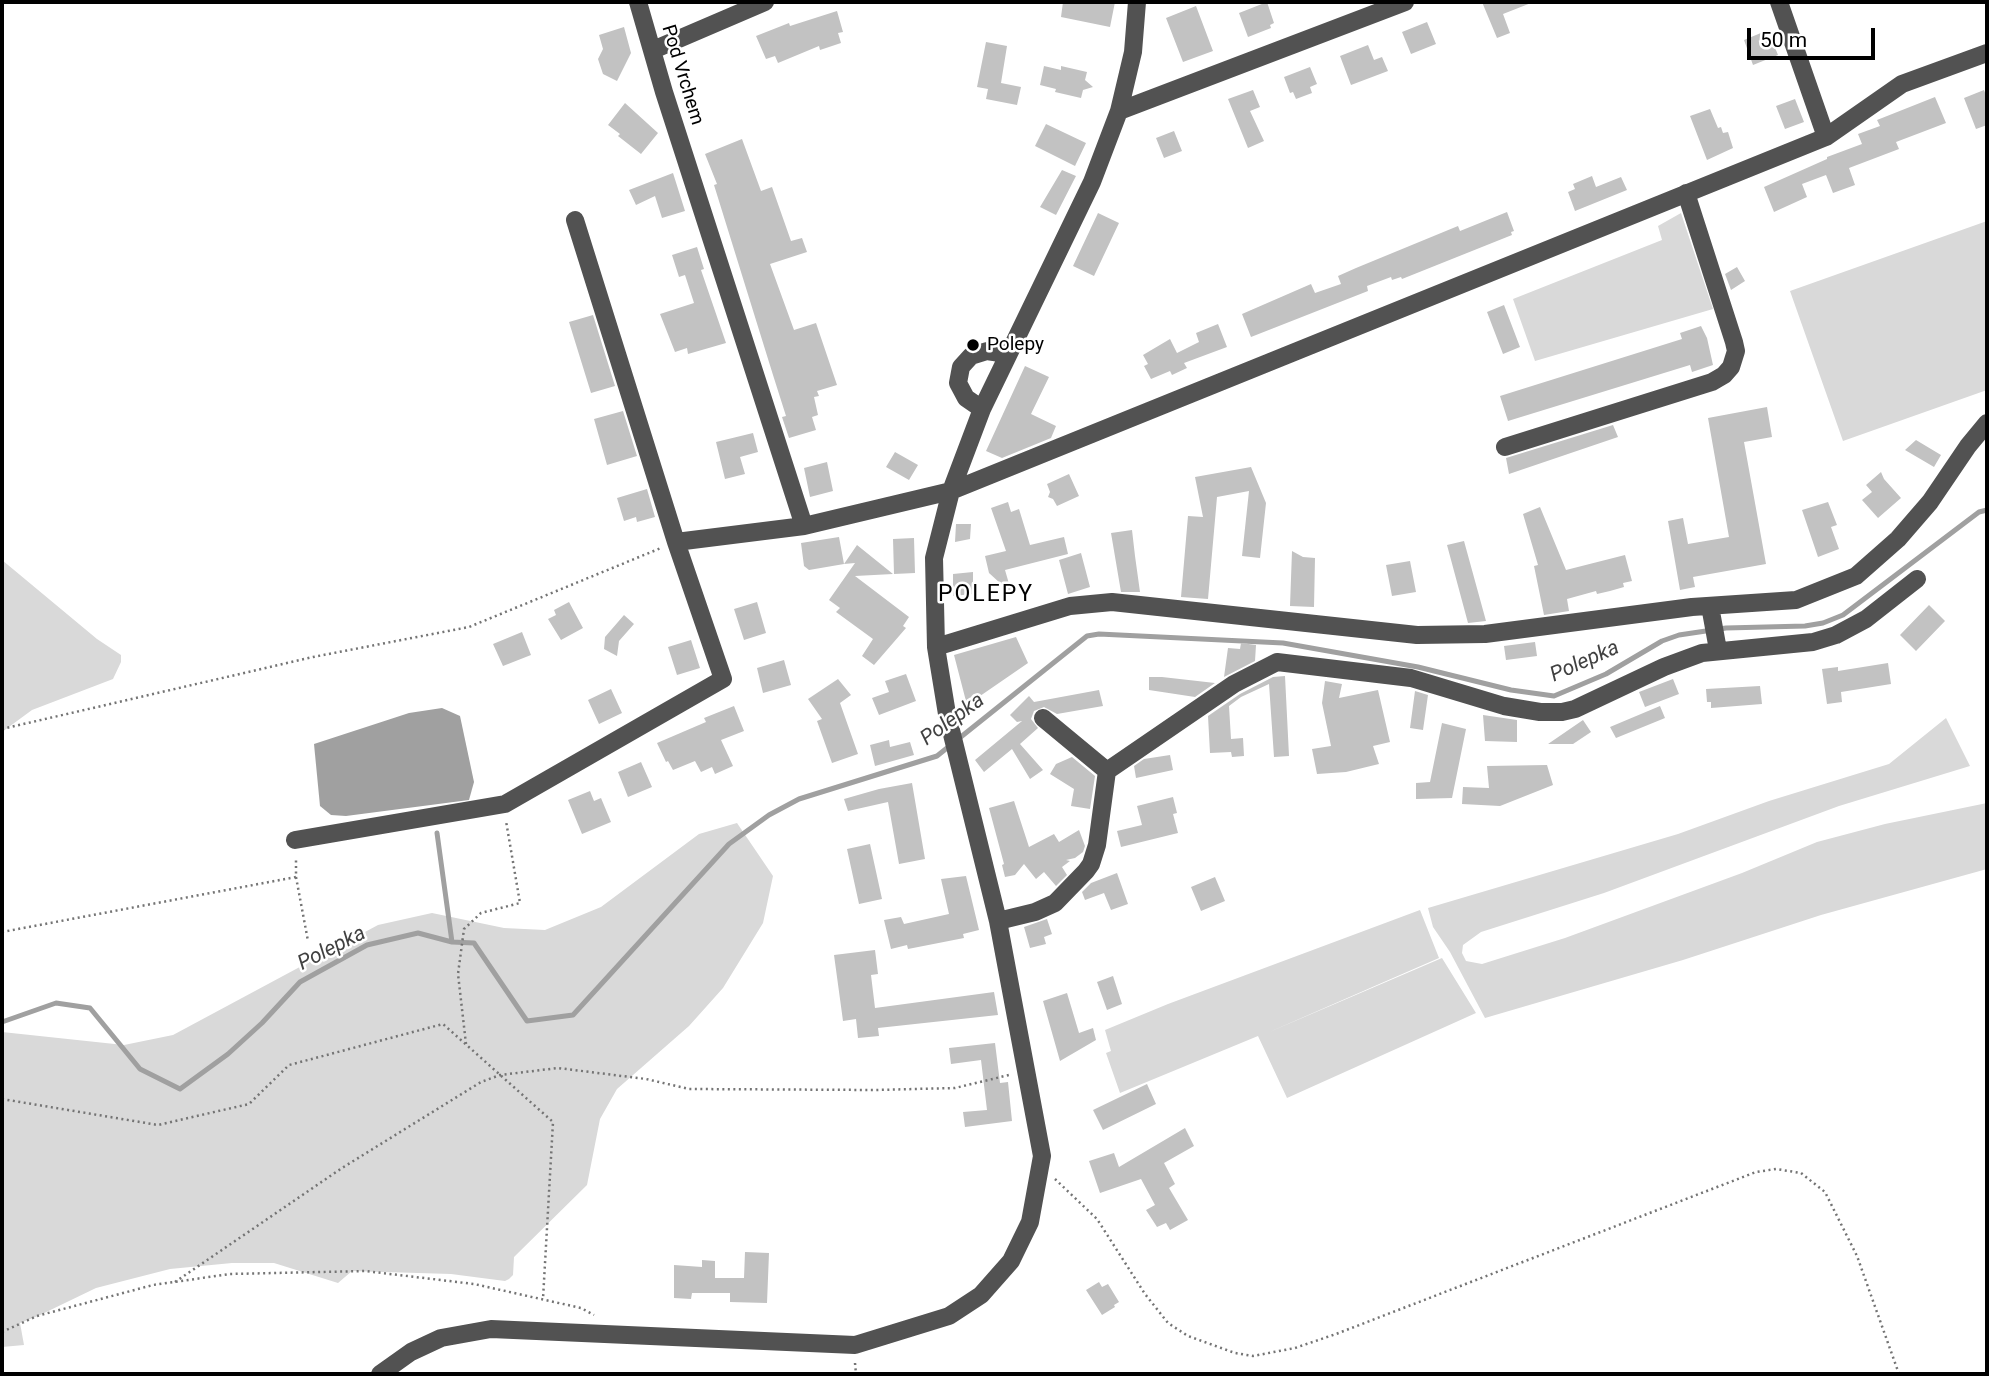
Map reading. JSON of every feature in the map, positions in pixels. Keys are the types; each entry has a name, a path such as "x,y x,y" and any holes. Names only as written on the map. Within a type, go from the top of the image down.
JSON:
{"street":[{"name":"Pod Vrchem","path":"638,2 664,92 804,526"},
{"path":"653,50 765,2"},
{"path":"380,1374 411,1352 441,1338 491,1329 855,1345 950,1316 981,1295 1011,1261 1030,1222 1042,1156 998,921 947,713 936,647 934,558 951,491 982,409 1092,182 1119,111 1133,52 1138,2"},
{"path":"1119,111 1405,2"},
{"path":"1779,2 1826,137"},
{"path":"676,542 804,526 951,491 1826,137 1902,84 1987,53"},
{"path":"1505,447 1712,382 1731,367 1736,351 1734,342 1686,193"},
{"path":"295,841 503,804 723,679 676,542 575,220"},
{"path":"982,409 966,398 958,383 961,367 971,356 987,351 1007,354"},
{"path":"936,647 1070,606 1112,602 1417,635 1485,634 1712,612 1796,600 1856,576 1898,539 1930,502 1987,423"},
{"path":"998,921 1035,912 1055,903 1086,871 1097,845 1107,771 1234,684 1277,662 1411,678 1504,706 1552,713 1575,709 1717,645 1813,642 1836,635 1866,619 1917,579"},
{"path":"1712,612 1717,645"},
{"path":"1044,718 1107,771"}],"path":[{"path":"2,729 313,657 469,627 676,542"},
{"path":"466,1044 458,974 464,929 481,913 520,903 503,804"},
{"path":"295,841 296,877 307,941"},
{"path":"2,932 296,877"},
{"path":"2,1099 158,1125 249,1104 289,1065 443,1024 553,1122 542,1299"},
{"path":"174,1282 342,1168 481,1082 500,1075 558,1068 689,1089 875,1090 954,1088 1026,1071"},
{"path":"1042,1156 1055,1179 1097,1219 1145,1294 1168,1323 1188,1336 1236,1353 1253,1356 1295,1348 1336,1334 1756,1172 1776,1169 1801,1173 1825,1192 1857,1256 1899,1374"},
{"path":"2,1332 37,1316 153,1285 230,1274 365,1271 474,1284 581,1308 593,1314"}],"shaded area":[{"path":"1681,213 1713,309 1535,361 1513,299 1662,240 1658,226"},
{"path":"1987,221 1987,390 1843,441 1790,291"},
{"path":"2,560 97,639 121,655 121,662 113,679 32,710 2,732"},
{"path":"442,708 460,716 474,782 469,800 346,816 331,815 320,806 314,744 409,713"},
{"path":"1946,718 1970,766 1839,806 1604,893 1481,932 1463,945 1462,953 1466,961 1482,964 1565,938 1742,873 1817,842 1885,824 1987,803 1987,869 1821,915 1683,960 1485,1018 1450,952 1433,927 1428,908 1678,834 1769,801 1889,764"},
{"path":"737,823 773,876 763,923 723,988 689,1026 617,1089 600,1119 587,1185 514,1257 513,1275 509,1279 505,1281 451,1274 352,1271 338,1283 274,1263 232,1263 170,1269 96,1288 20,1323 24,1345 2,1347 2,1032 124,1045 173,1035 378,925 432,913 504,928 545,930 601,907 699,834"},
{"path":"1420,910 1439,958 1267,1033 1442,958 1476,1013 1287,1098 1258,1036 1120,1093 1106,1053 1111,1051 1105,1030"}],"building":[{"path":"1063,2 1115,2 1110,27 1061,17"},
{"path":"1267,2 1274,23 1270,25 1271,28 1248,37 1239,13"},
{"path":"1482,2 1531,3 1503,14 1510,33 1497,38"},
{"path":"1196,6 1213,51 1183,62 1166,18"},
{"path":"837,11 843,32 838,33 841,43 820,50 819,46 778,63 775,56 766,59 756,36 789,23 790,26"},
{"path":"1427,22 1436,44 1411,54 1402,32"},
{"path":"624,27 631,53 617,81 603,74 598,59 603,49 599,35"},
{"path":"1768,30 1778,55 1753,65 1744,40"},
{"path":"986,42 1007,46 1001,83 1021,87 1017,105 986,99 988,89 977,87"},
{"path":"1368,45 1374,60 1382,57 1388,71 1351,85 1340,56"},
{"path":"1044,66 1061,70 1061,66 1087,72 1085,80 1093,87 1083,90 1081,98 1055,92 1056,89 1040,85"},
{"path":"1310,67 1317,84 1310,87 1312,93 1296,99 1293,92 1290,93 1284,77"},
{"path":"1253,90 1260,107 1250,111 1264,141 1248,148 1228,99"},
{"path":"1984,90 1987,98 1987,125 1976,129 1964,98"},
{"path":"1935,97 1946,123 1896,142 1899,149 1849,168 1855,185 1833,193 1826,175 1802,184 1807,197 1774,212 1764,187 1827,157 1862,144 1858,134 1880,126 1877,120"},
{"path":"1795,99 1804,122 1785,129 1776,106"},
{"path":"625,103 658,133 641,154 608,125"},
{"path":"1710,109 1718,128 1721,127 1723,133 1728,132 1733,148 1707,160 1690,116"},
{"path":"1046,124 1086,143 1075,166 1035,146"},
{"path":"1174,131 1182,151 1164,158 1156,138"},
{"path":"742,139 761,191 772,187 791,241 802,238 807,252 770,264 794,330 816,323 837,385 817,391 819,396 814,397 818,415 812,417 816,430 789,438 782,417 786,416 714,185 717,184 705,154"},
{"path":"1062,170 1076,176 1056,215 1040,207"},
{"path":"673,173 685,211 662,218 655,196 636,205 629,190"},
{"path":"1592,176 1596,187 1621,177 1627,190 1575,211 1568,192 1575,189 1573,184"},
{"path":"1507,212 1514,231 1511,232 1512,235 1402,279 1392,280 1391,277 1367,286 1368,291 1251,337 1242,314 1311,284 1315,293 1341,284 1338,276 1356,268 1458,226 1460,231"},
{"path":"1098,213 1119,223 1094,276 1073,266"},
{"path":"697,247 704,269 701,270 726,343 688,354 687,348 675,352 660,314 694,303 685,275 679,277 672,255"},
{"path":"1737,267 1745,281 1731,290 1725,274"},
{"path":"1504,305 1520,347 1503,354 1487,312"},
{"path":"593,315 615,386 591,393 569,322"},
{"path":"1218,324 1227,347 1184,363 1187,368 1172,375 1170,371 1151,379 1144,366 1148,364 1143,355 1170,339 1177,353 1199,342 1196,333"},
{"path":"1701,326 1707,338 1713,365 1692,372 1690,365 1508,421 1500,396 1682,339 1680,333"},
{"path":"1025,366 1049,377 1031,414 1056,426 1051,438 1002,458 986,451"},
{"path":"1767,407 1772,437 1744,442 1766,564 1693,577 1695,587 1680,590 1668,521 1683,518 1688,544 1729,537 1708,418"},
{"path":"623,411 637,456 607,465 594,419"},
{"path":"1613,425 1618,437 1509,474 1506,458"},
{"path":"753,433 758,452 740,457 745,474 725,479 716,442"},
{"path":"1916,440 1941,455 1934,467 1905,450"},
{"path":"895,452 918,465 909,480 886,467"},
{"path":"827,462 833,491 810,497 804,468"},
{"path":"1251,467 1266,503 1260,558 1242,556 1249,491 1217,497 1208,599 1181,597 1188,516 1203,517 1195,477"},
{"path":"1881,472 1901,498 1878,518 1862,500 1872,492 1866,485"},
{"path":"1069,474 1079,496 1057,506 1053,499 1048,497 1050,492 1047,484"},
{"path":"647,489 655,517 637,522 636,517 624,521 617,498"},
{"path":"1008,502 1011,512 1019,509 1030,545 1064,537 1068,554 1005,570 1012,594 989,573 985,556 1006,551 991,508"},
{"path":"1828,502 1837,525 1831,527 1839,549 1818,557 1802,510"},
{"path":"1540,507 1566,570 1625,555 1632,581 1623,583 1624,587 1610,591 1597,594 1596,591 1567,599 1569,611 1544,615 1534,566 1538,565 1523,514"},
{"path":"956,524 971,524 970,539 955,542"},
{"path":"1132,530 1140,592 1121,592 1111,533"},
{"path":"839,537 844,564 809,570 804,566 801,543"},
{"path":"914,538 915,573 894,574 893,539"},
{"path":"1464,541 1486,621 1468,623 1447,545"},
{"path":"857,545 893,574 855,576 909,617 903,626 906,628 874,665 862,656 873,639 836,612 840,608 829,600 855,563 844,564"},
{"path":"1292,551 1303,557 1315,558 1314,607 1290,606"},
{"path":"1081,553 1090,587 1068,594 1059,560"},
{"path":"1410,561 1416,592 1392,596 1386,565"},
{"path":"973,572 973,594 953,596 953,574"},
{"path":"569,602 583,628 561,640 548,619 556,615 554,610"},
{"path":"757,602 766,633 744,640 734,609"},
{"path":"1929,605 1945,621 1916,651 1900,635"},
{"path":"624,615 634,624 619,641 617,656 604,649 605,637"},
{"path":"522,632 531,655 503,666 493,644"},
{"path":"1016,637 1028,663 967,705 954,655"},
{"path":"691,640 700,668 677,675 668,647"},
{"path":"1535,642 1537,656 1506,660 1504,646"},
{"path":"1241,643 1256,645 1255,661 1224,677 1228,648 1240,649"},
{"path":"784,660 791,685 763,693 757,668"},
{"path":"1888,663 1891,684 1841,692 1842,702 1827,704 1822,669 1838,667 1838,671"},
{"path":"906,674 916,701 879,715 872,698 889,692 885,681"},
{"path":"1285,676 1289,756 1274,757 1269,684 1241,697 1229,706 1231,739 1243,738 1244,756 1232,757 1231,752 1210,753 1208,716 1240,694 1273,677"},
{"path":"1149,677 1215,683 1195,697 1149,690"},
{"path":"838,679 851,695 840,703 858,754 832,763 817,721 822,719 808,699"},
{"path":"1673,679 1679,694 1645,707 1639,692"},
{"path":"1325,681 1342,684 1339,698 1378,690 1390,742 1373,746 1379,764 1346,772 1317,774 1312,749 1331,746 1322,703"},
{"path":"1760,686 1762,704 1711,708 1711,702 1707,702 1706,689"},
{"path":"611,689 622,713 599,724 588,700"},
{"path":"1099,690 1103,706 1057,714 1044,707 1034,711 1031,719 1038,728 1020,744 1043,770 1030,779 1012,749 984,772 975,760 1022,721 1017,722 1010,715 1029,696 1034,702"},
{"path":"1415,691 1428,695 1423,730 1410,728"},
{"path":"734,706 744,731 721,740 733,766 715,774 712,767 701,772 695,761 673,770 657,743 706,722 704,718"},
{"path":"1660,706 1665,718 1616,738 1610,727"},
{"path":"1483,715 1517,720 1517,742 1485,741"},
{"path":"1583,720 1591,732 1573,744 1548,744"},
{"path":"1442,723 1466,729 1452,798 1416,799 1416,783 1430,782"},
{"path":"889,740 890,747 910,742 914,755 875,766 870,745"},
{"path":"1170,755 1173,770 1136,778 1134,766 1144,759"},
{"path":"1072,757 1095,776 1090,809 1071,806 1074,789 1050,774 1056,764"},
{"path":"641,762 652,787 628,797 618,772"},
{"path":"1547,765 1553,785 1500,806 1462,804 1463,787 1489,788 1487,766"},
{"path":"912,783 925,859 899,864 888,802 848,811 844,799"},
{"path":"590,791 594,801 601,798 611,822 582,834 568,800"},
{"path":"1173,797 1177,813 1173,814 1178,833 1121,847 1117,831 1142,825 1137,806"},
{"path":"1014,801 1029,847 1054,834 1059,842 1079,830 1085,846 1083,852 1066,860 1070,861 1062,867 1067,875 1056,886 1044,872 1036,879 1024,864 1015,875 1005,877 989,808"},
{"path":"870,844 882,899 859,904 847,849"},
{"path":"1117,873 1128,904 1111,910 1104,893 1085,900 1082,892 1091,883"},
{"path":"966,876 979,930 963,934 964,938 908,949 907,945 891,949 884,920 901,917 904,924 949,914 941,879"},
{"path":"1215,877 1225,901 1201,911 1191,887"},
{"path":"1047,919 1052,934 1044,937 1046,944 1030,948 1024,927"},
{"path":"875,950 878,974 871,975 875,1008 994,992 998,1015 878,1028 879,1036 858,1038 856,1019 843,1021 834,955"},
{"path":"1113,976 1122,1004 1107,1010 1097,982"},
{"path":"1067,993 1079,1033 1093,1028 1096,1040 1060,1061 1043,1001"},
{"path":"995,1043 1000,1083 1008,1082 1012,1121 965,1127 963,1112 987,1110 981,1060 951,1064 949,1048"},
{"path":"1147,1084 1156,1104 1103,1130 1093,1110"},
{"path":"1185,1128 1194,1146 1164,1163 1175,1184 1169,1188 1188,1220 1170,1230 1166,1223 1157,1227 1146,1210 1155,1205 1141,1179 1100,1193 1089,1161 1114,1153 1119,1167"},
{"path":"745,1252 769,1253 767,1303 730,1302 730,1293 692,1293 691,1299 674,1298 674,1265 702,1267 702,1260 715,1261 715,1278 744,1278"},
{"path":"1099,1282 1102,1287 1108,1284 1119,1302 1102,1315 1086,1290"}],"waterway":[{"name":"Polepka","path":"2,1022 56,1003 90,1008 140,1069 180,1089 228,1054 262,1023 300,982 367,945 418,933 452,942 474,943 527,1021 573,1015 729,844 769,815 799,799 937,756 1087,636 1099,634 1283,643 1418,667 1511,690 1554,696 1606,674 1662,641 1679,635 1726,628 1805,626 1823,623 1843,615 1979,512 1987,510"},
{"path":"437,833 452,942"}],"place":[{"name":"Polepy","path":"973,345"}],"district":[{"name":"POLEPY","path":"986,595"}]}
